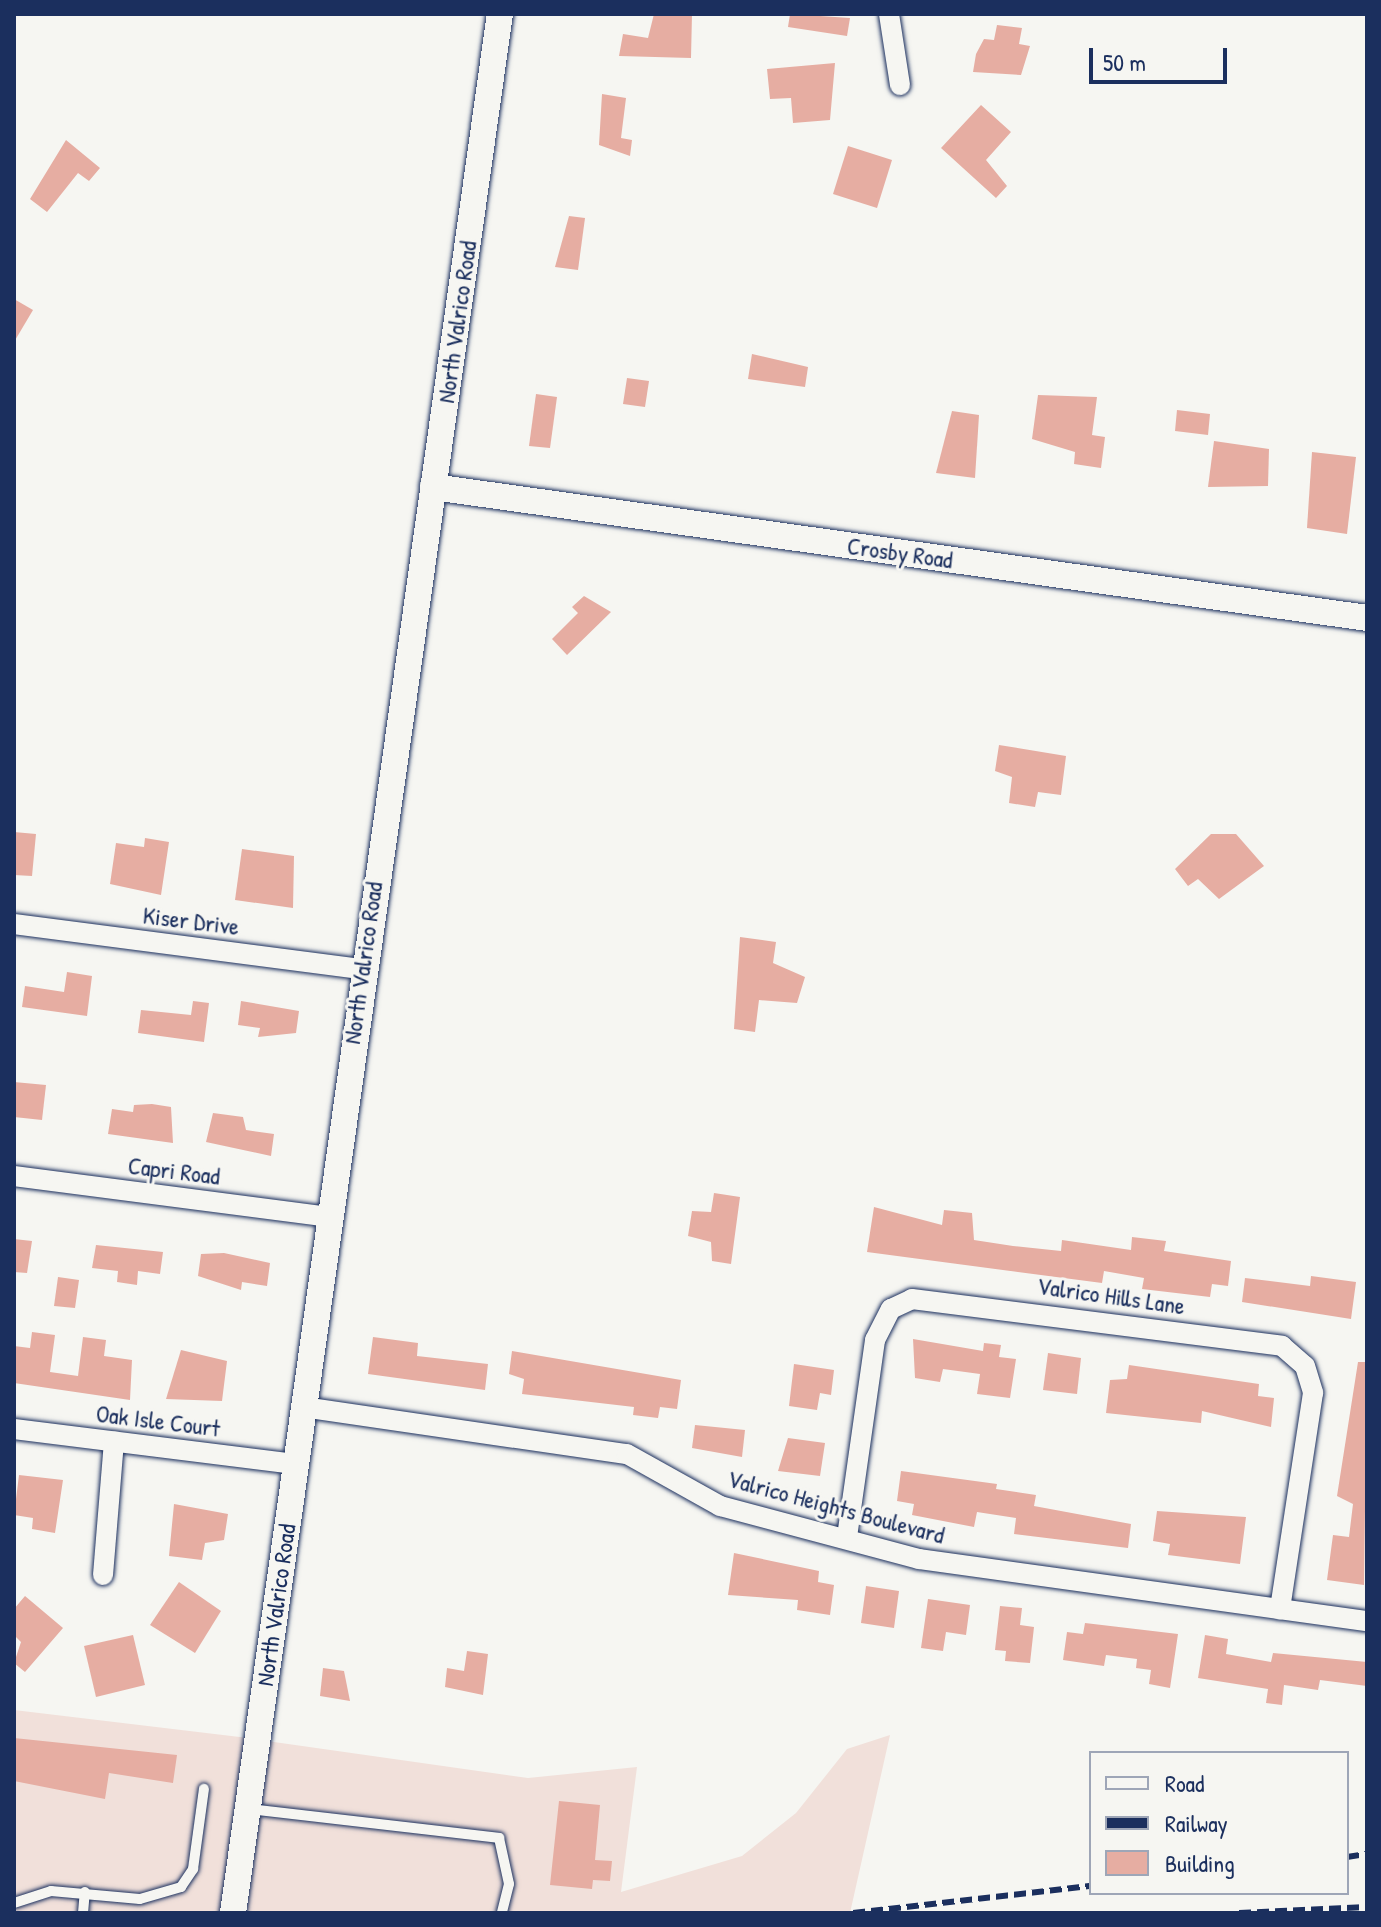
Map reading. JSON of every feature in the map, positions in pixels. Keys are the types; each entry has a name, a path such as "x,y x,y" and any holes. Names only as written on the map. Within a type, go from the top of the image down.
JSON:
{"street":[{"name":"North Valrico Road","path":"233,1913 362,969 500,14"},
{"path":"889,14 900,85"},
{"name":"Crosby Road","path":"433,487 1367,618"},
{"name":"Kiser Drive","path":"14,924 362,969"},
{"name":"Capri Road","path":"14,1176 328,1217"},
{"name":"Valrico Hills Lane","path":"847,1537 875,1340 891,1309 912,1299 1282,1346 1305,1366 1313,1393 1280,1609"},
{"name":"Valrico Heights Boulevard","path":"303,1407 627,1454 720,1506 847,1537 919,1559 1367,1621"},
{"name":"Oak Isle Court","path":"14,1429 295,1464"},
{"path":"103,1575 114,1441"}],"lane":[{"path":"14,1903 51,1891 140,1899 181,1887 193,1869 204,1789"},
{"path":"248,1809 499,1838 509,1884 502,1913"},
{"path":"83,1913 85,1892"}],"shaded area":[{"path":"14,1710 248,1738 224,1913 14,1913"},
{"path":"890,1735 850,1913 243,1913 267,1741 528,1778 637,1767 621,1892 742,1856 796,1813 847,1749"}],"building":[{"path":"654,14 692,14 691,58 619,56 623,34 648,38"},
{"path":"790,14 850,18 847,36 788,27"},
{"path":"997,25 1022,28 1019,44 1030,46 1021,75 973,72 976,54 984,39 994,40"},
{"path":"835,63 830,120 793,123 791,98 770,99 767,69"},
{"path":"602,94 626,98 621,138 632,140 630,156 599,145"},
{"path":"981,105 1011,132 986,160 1007,186 996,198 941,148"},
{"path":"66,140 100,168 89,181 78,173 47,212 30,199"},
{"path":"848,146 892,160 877,208 833,194"},
{"path":"569,216 585,218 578,270 555,267"},
{"path":"14,299 33,310 14,342"},
{"path":"752,354 808,367 805,387 748,379"},
{"path":"627,378 649,381 645,407 623,404"},
{"path":"536,394 557,397 550,448 529,446"},
{"path":"1038,395 1097,397 1092,435 1105,437 1101,468 1074,464 1075,452 1032,439"},
{"path":"1177,410 1210,414 1208,435 1175,431"},
{"path":"952,411 979,415 975,478 936,473"},
{"path":"1214,441 1269,449 1268,486 1208,487"},
{"path":"1312,452 1356,457 1347,534 1307,528"},
{"path":"584,596 611,612 567,655 552,639 578,613 572,607"},
{"path":"999,745 1066,756 1061,795 1038,792 1035,807 1009,803 1012,777 995,771"},
{"path":"14,832 36,834 32,876 14,875"},
{"path":"1211,834 1236,834 1264,866 1219,899 1198,879 1188,886 1175,869"},
{"path":"145,838 169,842 161,895 110,884 116,843 144,847"},
{"path":"242,849 294,856 293,908 235,900"},
{"path":"740,937 776,942 773,963 805,977 797,1003 759,1000 755,1032 734,1029"},
{"path":"67,972 92,976 87,1016 22,1007 25,986 64,992"},
{"path":"193,1001 209,1003 204,1042 138,1033 141,1010 191,1015"},
{"path":"241,1001 299,1011 296,1033 258,1037 260,1028 238,1025"},
{"path":"14,1082 46,1085 42,1120 14,1117"},
{"path":"134,1105 171,1107 173,1143 108,1134 112,1109 133,1112"},
{"path":"213,1113 243,1117 246,1130 274,1134 271,1156 206,1142"},
{"path":"714,1193 740,1197 731,1264 712,1261 711,1242 688,1236 692,1211 711,1212"},
{"path":"874,1207 942,1225 944,1210 972,1213 974,1240 1013,1246 1061,1251 1062,1240 1131,1250 1132,1237 1166,1241 1164,1251 1231,1261 1228,1286 1212,1284 1210,1297 1142,1289 1144,1278 1104,1271 1102,1283 867,1252"},
{"path":"14,1239 32,1241 27,1273 14,1272"},
{"path":"96,1245 163,1252 160,1274 138,1271 137,1285 117,1282 118,1271 92,1268"},
{"path":"224,1253 270,1263 267,1286 242,1282 241,1290 198,1276 201,1254"},
{"path":"1311,1276 1356,1282 1351,1319 1242,1302 1245,1278 1310,1286"},
{"path":"58,1277 79,1280 75,1308 54,1306"},
{"path":"32,1332 55,1335 50,1372 78,1376 83,1337 106,1340 104,1356 132,1360 130,1400 14,1383 14,1346 30,1348"},
{"path":"373,1337 418,1343 417,1356 488,1364 485,1390 368,1374"},
{"path":"913,1339 983,1351 984,1343 1001,1345 999,1357 1016,1359 1010,1398 977,1394 980,1374 943,1369 940,1382 915,1378"},
{"path":"181,1350 227,1361 222,1401 166,1399"},
{"path":"512,1351 681,1380 677,1409 660,1407 658,1418 633,1415 634,1407 522,1394 524,1379 509,1374"},
{"path":"1048,1353 1081,1358 1077,1394 1043,1390"},
{"path":"1358,1362 1367,1362 1364,1585 1327,1580 1333,1535 1349,1537 1353,1504 1337,1496"},
{"path":"794,1364 834,1370 831,1395 820,1393 817,1410 789,1406"},
{"path":"1129,1365 1259,1384 1258,1396 1274,1398 1271,1427 1202,1411 1201,1423 1106,1413 1110,1380 1127,1379"},
{"path":"695,1425 745,1430 742,1457 692,1448"},
{"path":"788,1438 825,1443 820,1476 778,1471"},
{"path":"901,1471 997,1484 996,1489 1036,1495 1034,1506 1131,1524 1128,1548 1014,1534 1016,1518 977,1512 974,1527 912,1515 914,1504 897,1501"},
{"path":"19,1475 63,1480 55,1533 32,1529 33,1518 14,1515"},
{"path":"174,1504 228,1514 224,1540 205,1543 202,1560 169,1556"},
{"path":"1157,1511 1246,1517 1240,1564 1168,1555 1170,1544 1153,1541"},
{"path":"734,1553 819,1571 818,1582 834,1585 830,1615 797,1610 798,1600 728,1595"},
{"path":"179,1582 221,1611 195,1653 150,1625"},
{"path":"866,1586 899,1591 894,1628 861,1623"},
{"path":"25,1596 63,1628 25,1672 14,1663 21,1642 14,1635 14,1609"},
{"path":"928,1599 970,1605 966,1635 946,1632 943,1651 921,1648"},
{"path":"1000,1606 1022,1608 1020,1625 1034,1627 1030,1663 1005,1661 1006,1651 995,1650"},
{"path":"1085,1623 1178,1634 1170,1688 1149,1684 1151,1670 1136,1668 1137,1659 1106,1655 1104,1666 1063,1660 1067,1632 1083,1634"},
{"path":"133,1635 145,1685 96,1697 84,1646"},
{"path":"1205,1635 1228,1639 1226,1654 1271,1662 1273,1653 1367,1662 1367,1686 1320,1680 1318,1690 1284,1685 1282,1705 1266,1703 1268,1689 1198,1678"},
{"path":"467,1651 488,1654 483,1695 445,1687 447,1668 464,1671"},
{"path":"323,1668 344,1671 350,1701 320,1696"},
{"path":"14,1738 177,1755 173,1783 109,1773 105,1799 14,1781"},
{"path":"559,1801 600,1805 595,1860 612,1861 610,1881 593,1880 592,1889 550,1885"}],"railway":[{"path":"1349,1857 1367,1854"},
{"path":"853,1913 1089,1886"},
{"path":"1239,1913 1367,1907"}]}
